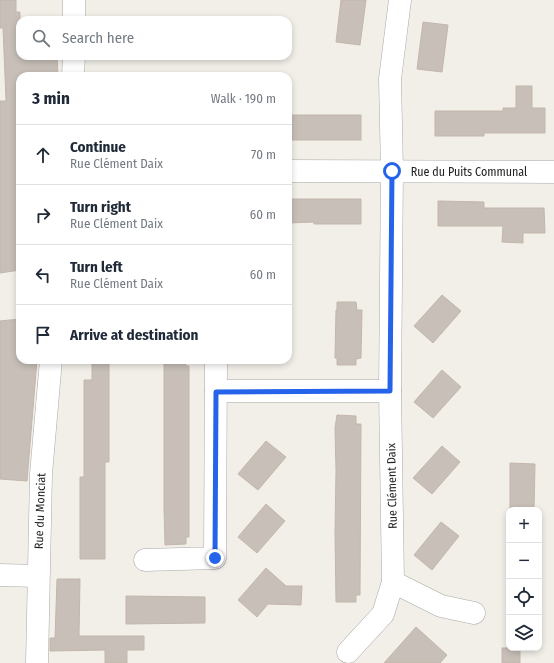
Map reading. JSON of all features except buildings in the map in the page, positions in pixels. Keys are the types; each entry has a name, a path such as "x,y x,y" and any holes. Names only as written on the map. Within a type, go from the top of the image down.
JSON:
{"street":[{"path":"74,0 74,16"},
{"name":"Rue Clément Daix","path":"348,652 383,614 393,582 390,391 392,171 390,79 400,0"},
{"path":"73,72 74,60"},
{"name":"Rue du Puits Communal","path":"292,171 554,172"},
{"name":"Rue du Monciat","path":"37,663 41,474 51,364"},
{"path":"145,560 215,558 216,364"},
{"path":"216,392 390,391"},
{"path":"0,575 38,576"},
{"path":"393,582 441,606 474,613"}],"route":[{"path":"215,558 216,392 390,391 392,171"}]}
